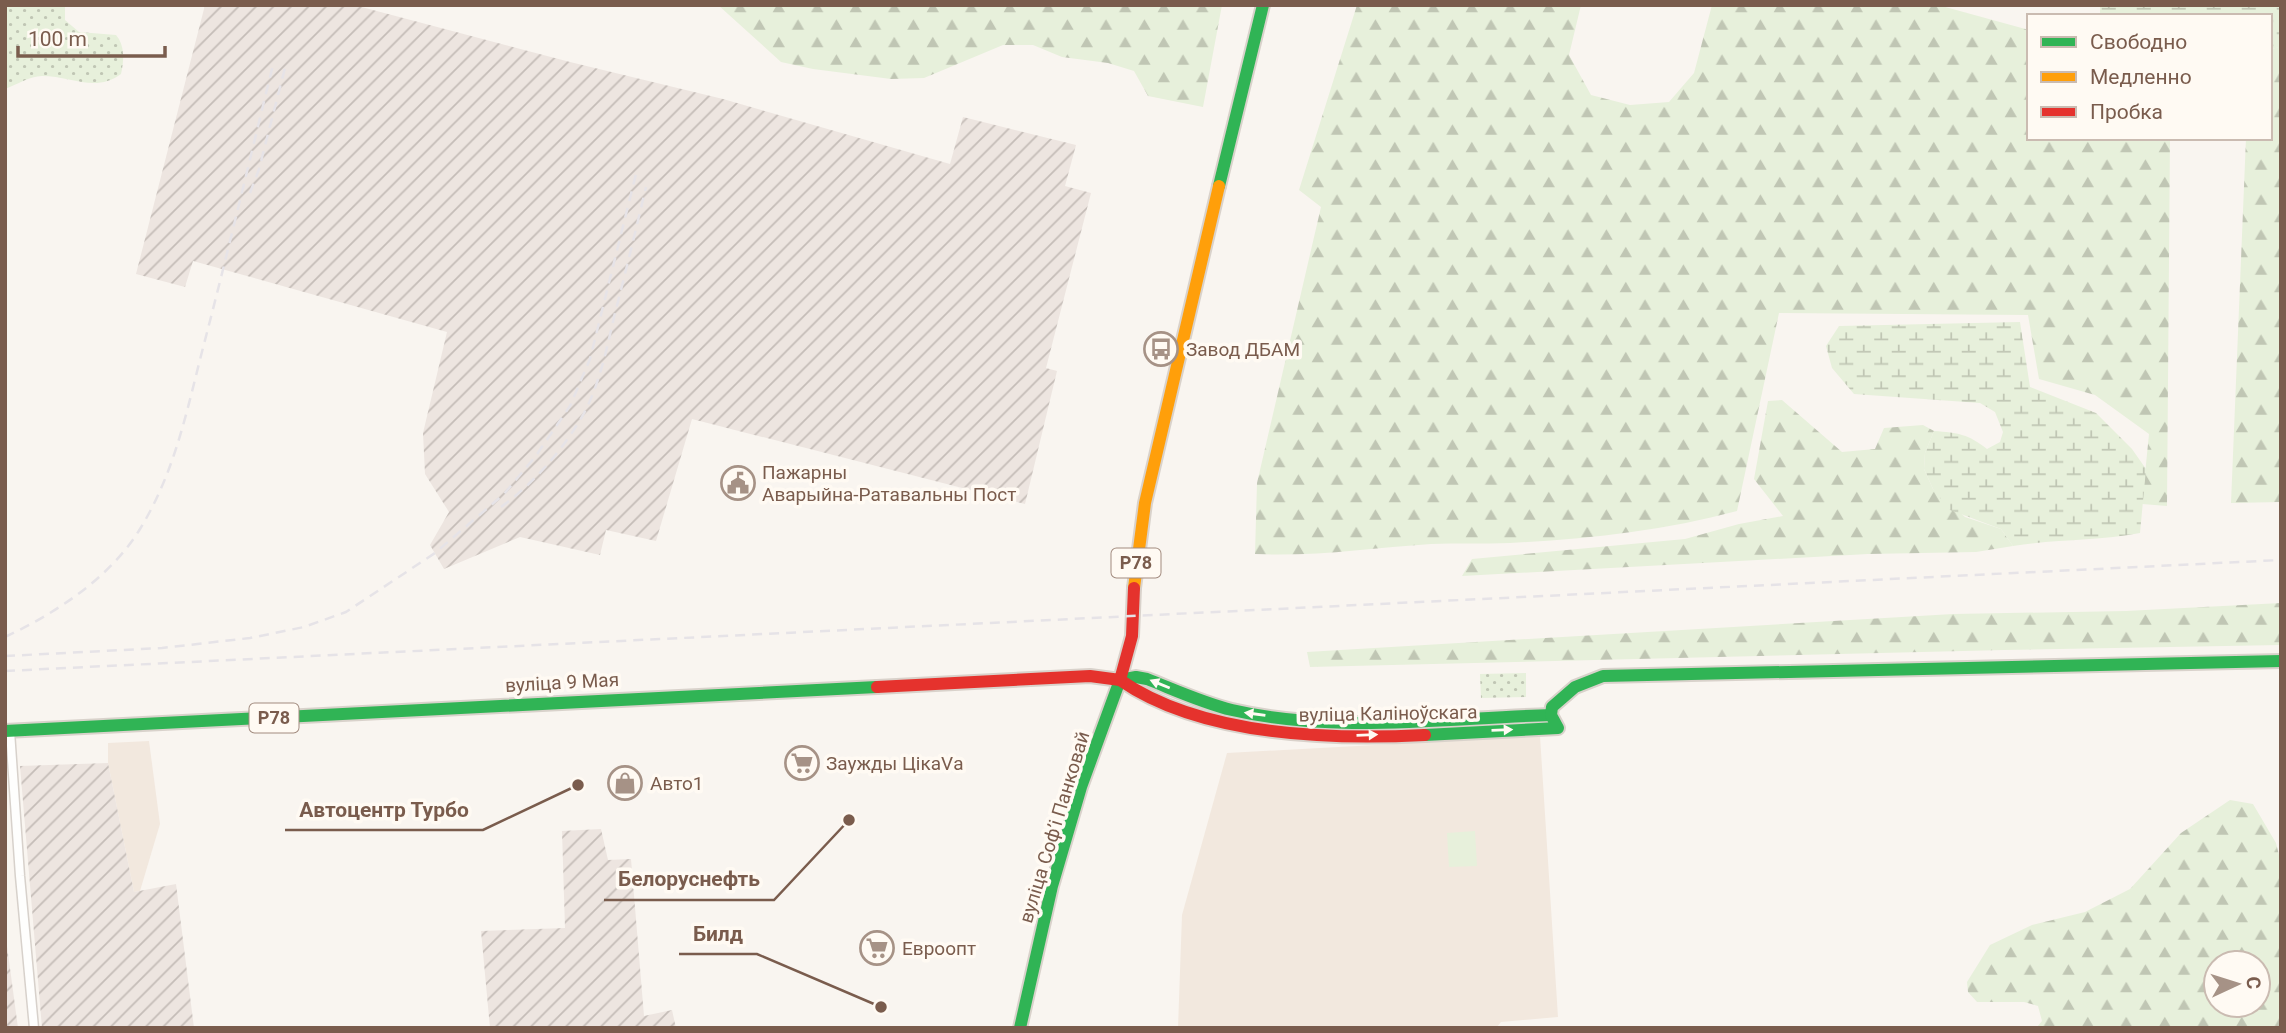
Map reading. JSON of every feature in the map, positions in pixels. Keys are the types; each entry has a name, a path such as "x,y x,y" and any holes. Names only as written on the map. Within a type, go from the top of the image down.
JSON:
{"main road":[{"name":"Р78","path":"1120,680 1132,636 1134,579 1145,503 1263,5"},
{"path":"1551,715 1552,708 1568,691 1586,680 1604,676 2281,661"},
{"name":"вуліца 9 Мая","path":"8,731 1090,676 1120,680"},
{"name":"вуліца Каліноўскага","path":"1136,677 1147,679 1223,707 1293,719 1332,722 1551,715 1558,728 1332,737 1289,734 1243,727 1191,713 1133,689 1120,680 1136,677"},
{"name":"вуліца Софʼі Панковай","path":"1020,1028 1052,886 1081,787 1120,680"}],"street":[{"path":"8,731 34,1028"}],"shaded area":[{"path":"205,5 354,5 723,99 950,164 963,117 1076,145 1065,186 1091,193 1046,368 1057,371 1025,504 692,419 656,541 606,530 600,555 520,537 444,569 430,545 449,512 425,474 423,433 447,332 193,261 185,287 136,274"},
{"path":"1540,736 1558,1017 1501,1022 1496,1028 1178,1028 1182,915 1227,753"},
{"path":"149,741 160,824 140,891 134,892 108,763 108,743"},
{"path":"108,763 134,892 176,884 194,1028 42,1028 20,766"},
{"path":"601,829 608,860 631,859 644,1016 672,1010 676,1028 490,1028 481,931 565,928 562,831"},
{"path":"5,931 18,1028 5,1028"}],"green space":[{"path":"5,5 65,5 65,20 79,32 116,35 123,53 121,74 112,80 93,83 37,76 5,89"},
{"path":"718,5 1222,5 1203,107 1148,96 1134,71 1108,63 1062,57 1033,45 1003,45 924,78 891,79 813,69 781,62"},
{"path":"1357,5 1581,5 1569,55 1591,95 1630,105 1669,102 1694,73 1712,5 1938,5 2027,29 2027,140 2170,140 2167,506 2142,504 2149,434 2095,395 2039,379 2028,315 1779,313 1737,511 1653,529 1568,539 1431,544 1343,552 1255,554 1257,483 1321,207 1299,190"},
{"path":"2100,5 2281,5 2281,47 2272,49 2272,14 2100,14"},
{"path":"2281,47 2281,502 2231,503 2246,140 2272,140 2272,49"},
{"path":"2020,322 2030,387 2096,413 2132,449 2146,469 2140,533 2013,546 2001,529 1950,510 1933,489 1924,469 1925,453 1934,431 1963,435 1987,449 2000,442 2003,432 1995,412 1980,403 1854,394 1832,368 1826,346 1839,326"},
{"path":"1782,400 1842,452 1875,449 1884,428 1923,425 1934,431 1925,453 1924,469 1933,489 1965,517 2001,529 2013,546 1976,552 1868,554 1462,576 1472,559 1685,539 1739,524 1783,516 1754,479 1768,401"},
{"path":"2281,603 2281,645 1310,667 1307,652 1953,614 2126,611"},
{"path":"1526,673 1526,697 1481,698 1480,674"},
{"path":"2230,800 2253,804 2276,843 2281,863 2281,1028 2025,1028 2037,1027 2042,1021 2038,1006 2024,1002 1977,1002 1968,992 1967,982 1990,945 2032,925 2085,912 2130,889 2181,833"},
{"path":"1475,831 1477,866 1449,867 1447,833"}],"railway":[{"path":"250,193 259,169 286,64"},
{"path":"5,637 62,605 98,578 128,547 163,484 186,416 273,65"},
{"path":"5,656 162,648 250,638 304,627 346,612 435,553 504,494 535,457 570,406 590,359 637,170"},
{"path":"501,507 547,466 575,428 589,403 606,352 646,187"},
{"path":"5,671 2281,560"}],"traffic: fast":[{"path":"1219,186 1263,5"},
{"path":"1425,735 1558,728 1551,715 1552,707 1575,687 1603,676 2281,661"},
{"path":"1120,680 1136,677 1147,679 1232,710 1311,721 1391,723 1551,715"},
{"path":"1020,1028 1052,886 1081,787 1120,680"},
{"path":"5,731 877,687"}],"traffic: slow":[{"path":"1134,588 1145,503 1219,186"}],"traffic: jam":[{"path":"877,687 1090,676 1120,680 1132,636 1134,588"},
{"path":"1120,680 1152,699 1188,713 1227,723 1308,735 1425,735"}],"place":[{"name":"Завод ДБАМ","path":"1161,349"},
{"name":"Пажарны Аварыйна-Ратавальны Пост","path":"738,483"},
{"name":"Заужды ЦікаVа","path":"802,763"},
{"name":"Авто1","path":"625,783"},
{"name":"Автоцентр Турбо","path":"578,785"},
{"name":"Белоруснефть","path":"849,820"},
{"name":"Евроопт","path":"877,948"},
{"name":"Билд","path":"881,1007"}]}
